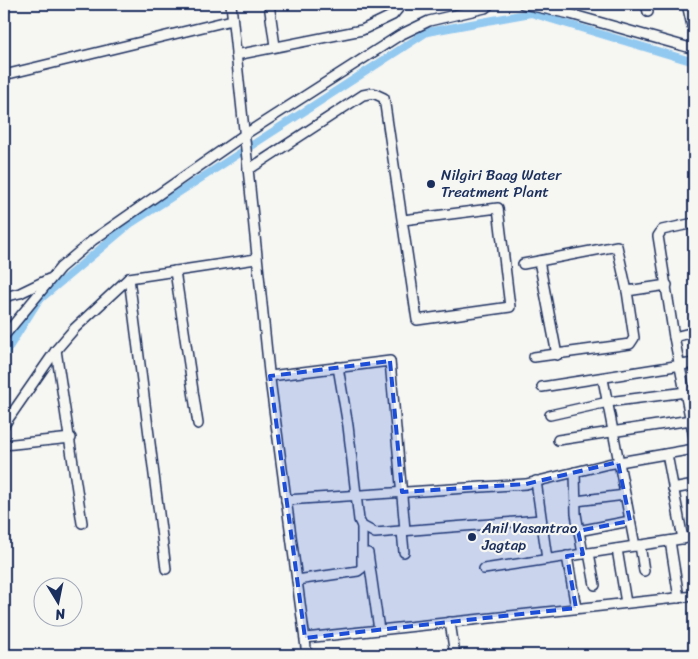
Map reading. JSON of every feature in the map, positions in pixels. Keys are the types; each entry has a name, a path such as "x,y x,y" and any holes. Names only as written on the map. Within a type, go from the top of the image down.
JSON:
{"street":[{"path":"231,4 256,259 307,655"},
{"path":"269,4 275,46"},
{"path":"236,54 362,30 393,15 402,4"},
{"path":"523,4 570,14 694,49"},
{"path":"687,4 692,26"},
{"path":"4,336 60,268 93,240 244,137 400,35 428,21 485,5"},
{"path":"4,75 232,20"},
{"path":"248,170 363,95 373,93 384,98 417,320 510,307 498,208 403,220"},
{"path":"694,224 662,230 658,236 674,337 694,437"},
{"path":"523,264 616,246 627,291 634,338 630,344 534,358"},
{"path":"4,425 56,350 75,328 129,278 256,259"},
{"path":"539,261 557,355"},
{"path":"175,272 198,424"},
{"path":"4,296 20,293 51,278"},
{"path":"129,278 166,568"},
{"path":"627,291 667,285"},
{"path":"674,337 694,332"},
{"path":"56,350 82,523"},
{"path":"270,376 390,361 402,492 404,552"},
{"path":"542,387 603,379 694,363"},
{"path":"338,368 348,426 359,520 363,527 379,630"},
{"path":"603,379 624,496 644,571"},
{"path":"550,415 608,402 686,392"},
{"path":"558,440 691,420"},
{"path":"4,445 70,438"},
{"path":"286,500 536,481 618,462 694,449"},
{"path":"666,454 683,539"},
{"path":"575,472 578,531 595,584"},
{"path":"536,481 547,559"},
{"path":"673,489 694,486"},
{"path":"576,501 624,496"},
{"path":"363,527 376,533 541,520"},
{"path":"578,531 630,522"},
{"path":"297,580 358,571 364,563 363,527"},
{"path":"484,569 694,537"},
{"path":"670,541 678,598"},
{"path":"617,549 626,603"},
{"path":"567,556 576,608"},
{"path":"305,638 694,596"},
{"path":"450,622 455,655"}],"highlighted area":[{"path":"390,361 402,492 526,484 618,462 630,521 578,531 583,554 567,556 576,608 305,638 270,376"}],"waterway":[{"path":"4,355 38,301 130,224 427,32 531,13 694,62"}],"place":[{"name":"Nilgiri Baag Water Treatment Plant","path":"431,184"},
{"name":"Anil Vasantrao Jagtap","path":"472,537"}]}
